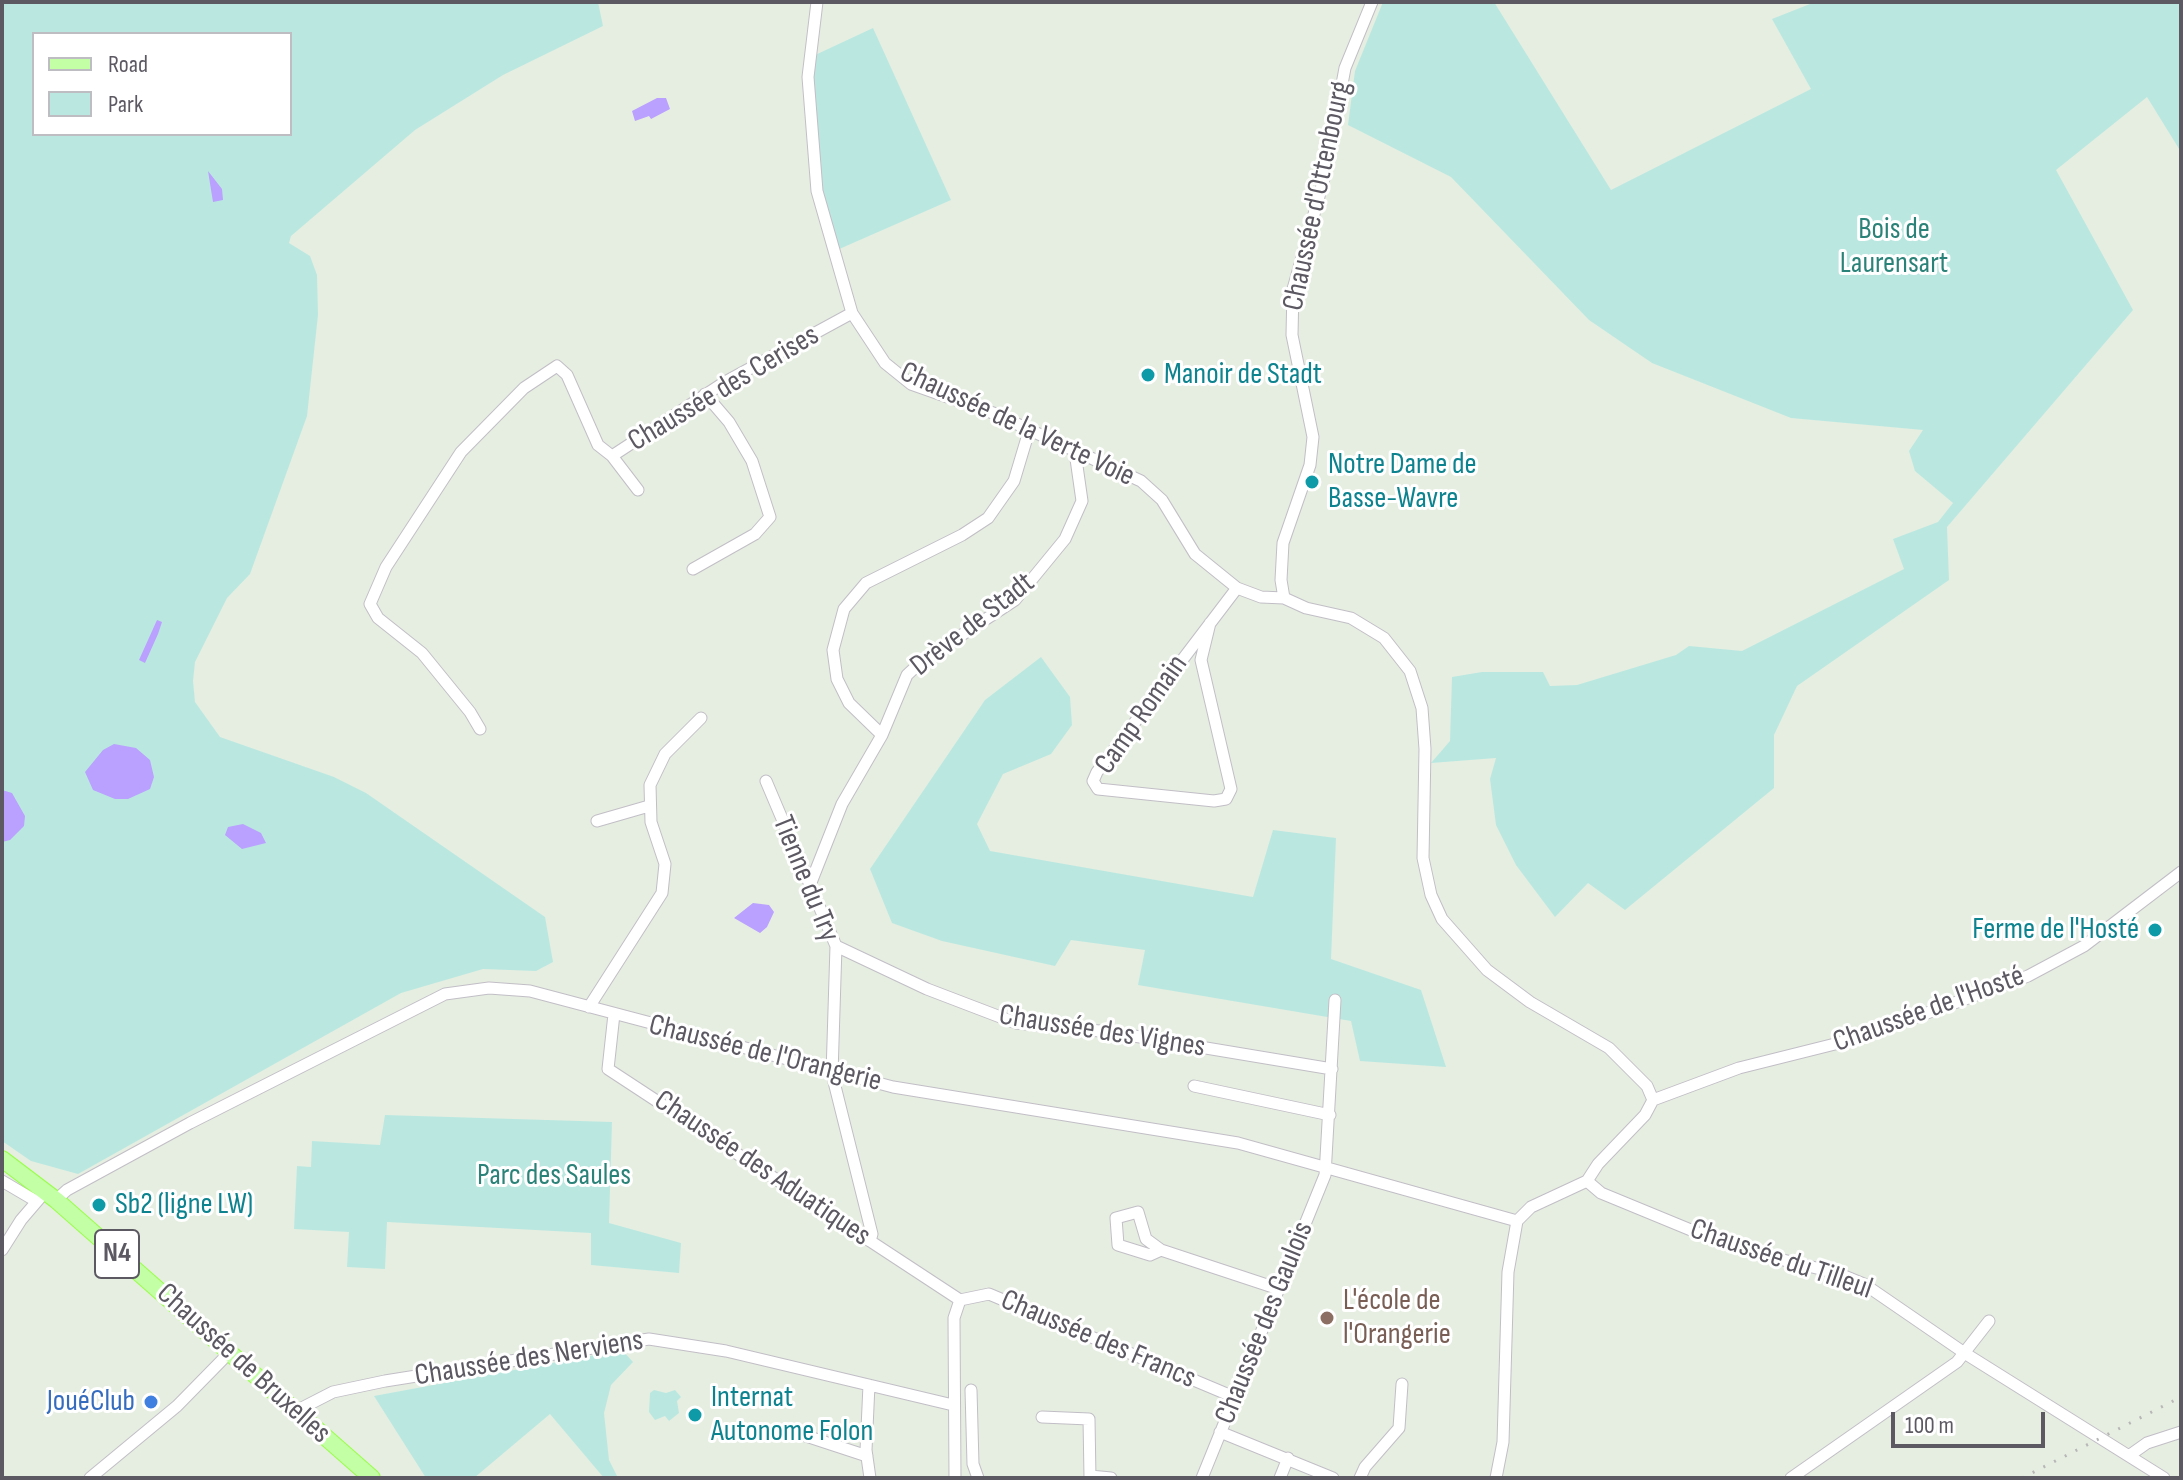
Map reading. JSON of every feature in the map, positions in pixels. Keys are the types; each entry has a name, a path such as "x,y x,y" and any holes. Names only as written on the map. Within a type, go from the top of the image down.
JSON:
{"main road":[{"name":"Chaussée de Bruxelles","path":"2,1159 230,1352 372,1478"}],"street":[{"name":"Chaussée de la Verte Voie","path":"817,2 808,77 817,191 852,313 885,363 904,379 993,413 1123,472 1149,487 1168,507 1195,554 1237,588 1261,597 1284,598"},
{"name":"Chaussée d'Ottenbourg","path":"1284,598 1282,552 1310,465 1313,437 1292,335 1293,289 1325,175 1345,68 1372,2"},
{"name":"Chaussée des Cerises","path":"480,729 422,653 374,613 371,596 452,463 520,393 551,367 560,366 567,375 598,445 612,456 705,394 852,313"},
{"path":"693,569 755,534 770,517 752,461 729,422 705,394"},
{"path":"882,735 849,703 837,679 834,642 844,609 856,591 874,578 981,524 1010,489 1029,431"},
{"name":"Drève de Stadt","path":"810,885 842,804 882,735 910,670 1008,606 1032,583 1059,547 1082,501 1075,452"},
{"path":"612,456 638,490"},
{"name":"Camp Romain","path":"1210,623 1201,660 1231,789 1226,799 1214,801 1098,789 1093,781 1097,772 1210,623 1237,588"},
{"path":"1284,598 1368,626 1395,649 1410,671 1422,708 1425,740 1424,871 1436,908 1448,928 1505,984 1615,1053 1643,1080 1653,1100 1643,1118 1598,1164 1587,1181 1531,1207 1517,1221 1508,1272 1503,1442 1496,1478"},
{"path":"589,1007 662,893 665,864 649,806 650,785 659,763 701,718"},
{"name":"Tienne du Try","path":"766,781 836,946 832,1074 872,1234 870,1241"},
{"path":"597,821 649,806"},
{"name":"Chaussée de l'Hosté","path":"1653,1100 1739,1068 1859,1038 2028,976 2084,946 2181,872"},
{"name":"Chaussée des Vignes","path":"836,946 927,989 1016,1023 1110,1032 1332,1069"},
{"name":"Chaussée de l'Orangerie","path":"46,1198 67,1190 190,1123 445,994 471,988 508,988 589,1007 832,1074 893,1087 1215,1138 1517,1221"},
{"name":"Chaussée des Gaulois","path":"1202,1478 1322,1186 1330,1115 1335,1000"},
{"name":"Chaussée des Aduatiques","path":"614,1014 608,1069 960,1300"},
{"path":"1194,1086 1330,1115"},
{"path":"2,1181 46,1198 2,1250"},
{"name":"Chaussée du Tilleul","path":"1587,1181 1601,1193 1703,1235 1852,1278 1895,1303 1966,1354 2164,1478"},
{"path":"1161,1250 1150,1255 1118,1245 1116,1218 1138,1212 1146,1239 1161,1250 1279,1289"},
{"name":"Chaussée des Francs","path":"960,1300 989,1294 1234,1397"},
{"path":"955,1478 954,1318 960,1300"},
{"path":"1791,1478 1928,1385 1966,1354 1989,1321"},
{"name":"Chaussée des Nerviens","path":"296,1411 324,1396 385,1381 649,1339 713,1349 953,1405"},
{"path":"90,1478 177,1406 230,1352"},
{"path":"1360,1478 1365,1467 1399,1428 1402,1384"},
{"path":"869,1385 867,1456 870,1478"},
{"path":"971,1390 971,1441 978,1478"},
{"path":"1042,1417 1089,1419 1090,1477 1111,1478"},
{"path":"954,1419 971,1419"},
{"path":"1220,1432 1333,1478"},
{"path":"2130,1455 2147,1443 2181,1432"},
{"path":"803,1435 867,1456"},
{"path":"954,1442 971,1441"},
{"path":"1280,1478 1288,1458"}],"green space":[{"path":"2,2 598,2 603,26 503,75 415,130 291,236 289,243 310,256 317,275 318,315 307,416 250,574 227,598 195,662 193,681 195,702 220,737 334,777 366,793 545,917 553,962 536,971 483,969 401,993 78,1174 31,1161 2,1141"},
{"name":"Bois de Laurensart","path":"1383,2 1494,2 1611,190 1811,89 1772,19 1815,2 2181,2 2181,152 2147,97 2056,170 2133,310 1947,527 1949,580 1797,686 1774,735 1774,788 1625,910 1588,883 1555,917 1516,865 1496,825 1490,779 1496,758 1431,763 1450,741 1452,677 1482,672 1543,672 1550,686 1577,685 1676,655 1689,646 1742,651 1904,569 1893,539 1938,522 1953,503 1915,471 1909,451 1923,430 1791,418 1652,363 1589,320 1451,177 1348,125 1355,71"},
{"path":"873,28 951,200 837,250 821,193 815,147 813,56"},
{"path":"1041,657 1070,697 1072,725 1051,754 1003,774 977,824 990,851 1253,897 1273,830 1336,838 1331,959 1421,990 1446,1067 1360,1061 1351,1021 1138,985 1145,950 1071,940 1055,966 942,941 892,923 870,869 985,700"},
{"name":"Parc des Saules","path":"385,1115 612,1122 609,1223 681,1243 679,1273 591,1265 591,1233 387,1222 385,1269 347,1267 349,1232 294,1229 297,1166 311,1167 312,1141 380,1145"},
{"path":"622,1350 633,1362 611,1385 604,1413 609,1460 618,1478 604,1478 550,1414 474,1478 426,1478 374,1396"},
{"path":"654,1390 666,1393 675,1390 681,1397 677,1401 679,1413 669,1421 665,1416 655,1420 649,1412 650,1393"}],"shaded area":[{"path":"657,98 666,98 670,109 651,119 649,116 635,121 632,111"},
{"path":"208,171 222,189 223,200 213,202"},
{"path":"157,620 162,622 145,663 139,660"},
{"path":"114,744 136,748 150,760 154,777 150,789 128,799 115,799 93,790 85,772 103,750"},
{"path":"2,790 12,793 25,816 24,826 10,840 2,842"},
{"path":"243,824 261,833 266,843 242,849 225,835 228,827"},
{"path":"753,903 769,905 774,912 767,927 760,933 734,918"}],"railway":[{"path":"2022,1478 2181,1397"}],"place":[{"name":"Manoir de Stadt","path":"1148,375"},
{"name":"Notre Dame de Basse-Wavre","path":"1312,482"},
{"name":"Ferme de l'Hosté","path":"2155,930"},
{"name":"Sb2 (ligne LW)","path":"99,1205"},
{"name":"L'école de l'Orangerie","path":"1327,1318"},
{"name":"JouéClub","path":"151,1402"},
{"name":"Internat Autonome Folon","path":"695,1415"}]}
